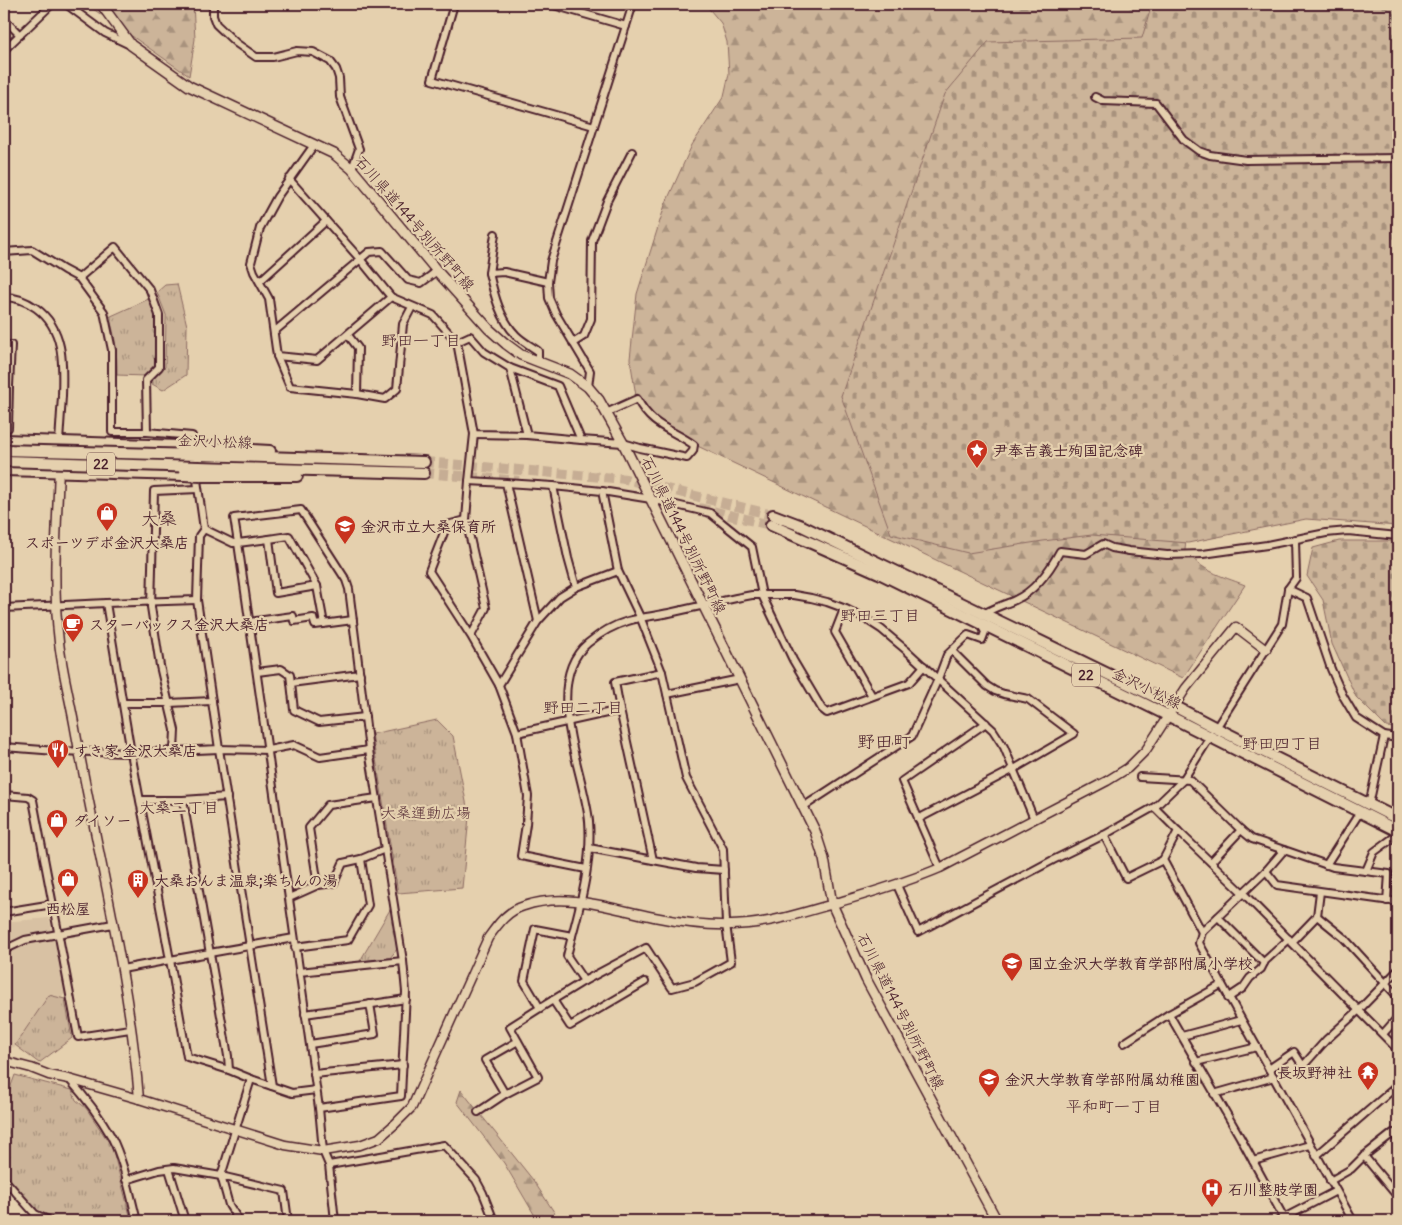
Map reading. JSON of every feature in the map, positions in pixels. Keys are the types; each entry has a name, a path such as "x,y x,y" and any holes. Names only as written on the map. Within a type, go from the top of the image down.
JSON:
{"main road":[{"name":"石川県道144号別所野町線","path":"101,4 131,45 189,86 334,154 352,169 488,329 521,355 570,374 588,387 599,400 623,443 815,831 824,859 832,904 866,979 996,1221"},
{"name":"22","path":"4,440 180,446 197,451"},
{"name":"金沢小松線","path":"4,450 197,451 390,461 424,468 378,472 200,471 4,461"},
{"name":"22","path":"4,470 184,475 200,471"},
{"name":"金沢小松線","path":"772,520 802,526 981,618 1171,711 1360,812 1395,835"},
{"name":"金沢小松線","path":"1213,733 1398,819"}],"street":[{"path":"4,50 52,4"},
{"path":"66,4 105,33 131,45"},
{"path":"213,4 212,16 216,24 236,43 256,57 273,57 297,51 313,52 330,61 336,69 339,78 340,97 359,150 352,169"},
{"path":"454,4 432,80 594,126"},
{"path":"550,4 626,26"},
{"path":"588,387 590,371 556,314 549,298 550,262 633,4"},
{"path":"4,19 20,35"},
{"path":"1095,97 1103,101 1156,103 1184,140 1199,151 1210,155 1246,160 1398,158"},
{"path":"314,145 290,179 260,228 251,263 269,299 277,356 290,387 385,399 398,389 403,324 412,307"},
{"path":"573,342 584,336 591,319 592,241 606,202 632,152"},
{"path":"290,179 360,259 391,298 433,315 456,342 474,434 466,520 486,608 471,636"},
{"path":"260,281 326,221"},
{"path":"495,234 489,273 493,291 504,320 516,335 538,352 538,361"},
{"path":"79,278 115,248 150,290 159,315 159,367 146,380 147,432"},
{"path":"4,252 32,250 79,278 104,312 112,350 112,432 147,432 192,436 204,529 199,536 197,600 272,1086"},
{"path":"275,331 369,252 382,250 408,280 421,283 437,271"},
{"path":"489,273 504,272 548,282"},
{"path":"4,296 29,303 40,311 51,323 59,340 63,368 55,573 59,642 122,969 139,1099"},
{"path":"277,356 317,360 391,298"},
{"path":"348,335 358,348 357,394"},
{"path":"456,342 470,336 484,352 510,368 558,386 582,440"},
{"path":"4,345 10,345 6,386 8,428 4,428"},
{"path":"510,368 527,435"},
{"path":"474,434 527,435 623,443 687,458 692,451 694,445 653,421 643,410 637,399 606,413"},
{"path":"469,481 553,486 602,492 651,499 710,513 752,547 762,595 794,660 822,709 827,713 909,683 924,666"},
{"path":"506,483 538,621"},
{"path":"553,486 568,558 576,586"},
{"path":"174,751 175,730 160,666 151,602 154,491 198,490"},
{"path":"478,1112 505,1094 538,1077 510,1027 553,1000 646,948 672,988 695,982 731,962 726,924 723,849 686,778 662,672 641,619 618,571 602,492"},
{"path":"319,1108 401,1096 406,999 403,961 369,750 350,589 301,510 234,518 319,1108 323,1151 328,1165 335,1221"},
{"path":"466,520 447,525 429,571 500,684 517,733 528,796 521,856 586,869"},
{"path":"204,529 233,543 289,536 317,586 324,624"},
{"path":"803,807 912,736 947,655 968,635 982,640 985,632 981,618 1017,600 1033,589 1060,551 1086,554 1102,544 1129,551 1167,555 1203,554 1326,533 1348,531 1398,536"},
{"path":"268,539 276,593 317,586"},
{"path":"897,885 918,932 1156,806 1184,780 1282,624 1288,589 1296,578 1295,539"},
{"path":"500,684 538,621 560,597 576,586 618,571"},
{"path":"1288,589 1307,598 1331,669 1343,696 1356,718 1384,736 1398,738"},
{"path":"584,982 567,956 581,901 589,848 589,820 565,699 568,677 574,660 587,644 603,633 628,621 752,595 794,595 844,608 881,629 993,730 1004,747 1034,819"},
{"path":"4,608 197,600"},
{"path":"106,603 131,753 187,1057 292,1093 316,1090"},
{"path":"844,608 835,632 872,696"},
{"path":"250,622 294,616 294,621 313,618 315,625 353,620"},
{"path":"4,1061 139,1099 285,1144 323,1151 360,1145 379,1138 412,1107 488,938 503,918 523,906 549,900 581,901 677,921 747,924 782,918 897,885 940,868 1107,781 1128,768 1146,750 1186,688 1236,627 1266,650"},
{"path":"918,819 1014,769 1074,734 1028,699 1004,694 987,686 952,651"},
{"path":"257,672 282,669 290,675 294,710 319,722 365,717"},
{"path":"652,860 615,682 662,672"},
{"path":"291,683 360,674"},
{"path":"667,694 740,678"},
{"path":"123,703 212,701"},
{"path":"517,733 620,710"},
{"path":"940,868 902,781 986,723"},
{"path":"1369,805 1384,736"},
{"path":"4,747 56,751 131,753 219,749 268,750 294,745 320,757 369,750"},
{"path":"1140,777 1190,780 1252,839 1333,867 1389,874 1387,901"},
{"path":"4,795 28,797 33,800 78,1037 130,1029"},
{"path":"140,800 227,797"},
{"path":"318,886 309,828 328,806 377,798"},
{"path":"183,800 229,1070"},
{"path":"1156,806 1156,809 1243,893 1398,1050"},
{"path":"1326,865 1360,812"},
{"path":"1211,862 1241,830"},
{"path":"1104,835 1126,878 1163,860 1178,831"},
{"path":"1366,871 1374,852 1395,835"},
{"path":"589,848 696,868 724,870"},
{"path":"289,898 318,886 334,883 343,863 361,859 385,849"},
{"path":"1284,850 1266,871 1202,932 1199,943 1353,1221"},
{"path":"295,947 348,940 368,904 361,859"},
{"path":"1163,860 1202,932"},
{"path":"1266,871 1277,885 1398,902"},
{"path":"1228,998 1243,988 1250,978 1261,970 1264,963 1317,916 1320,892"},
{"path":"4,912 53,904"},
{"path":"1317,916 1344,938 1398,998"},
{"path":"1218,917 1264,963"},
{"path":"4,950 25,940 113,924"},
{"path":"540,1008 524,981 535,929 572,936"},
{"path":"122,969 294,938"},
{"path":"299,972 403,961"},
{"path":"1270,1069 1294,1052 1303,1066 1326,1040 1386,984 1398,970"},
{"path":"553,1000 570,1026 645,982"},
{"path":"1124,1043 1169,1014 1222,985"},
{"path":"305,1014 406,999"},
{"path":"310,1044 375,1034 370,1004"},
{"path":"1169,1014 1253,1161 1281,1220 1336,1191"},
{"path":"1383,1034 1398,1017"},
{"path":"1182,1036 1242,1020"},
{"path":"505,1094 485,1060 518,1041"},
{"path":"1196,1062 1257,1047"},
{"path":"314,1074 403,1065"},
{"path":"1214,1094 1274,1077"},
{"path":"69,1079 92,1106 111,1136 137,1221"},
{"path":"239,1221 229,1205 221,1176 251,1079"},
{"path":"1316,1156 1398,1085"},
{"path":"1330,1181 1352,1169 1364,1156 1392,1133 1398,1140"},
{"path":"328,1165 444,1145 476,1180 484,1193 494,1221"},
{"path":"1253,1161 1310,1145"},
{"path":"1364,1156 1398,1196"},
{"path":"126,1180 174,1168 284,1190 288,1221"},
{"path":"169,1169 185,1221"},
{"path":"4,1179 35,1214 50,1221"}],"shaded area":[{"path":"49,918 66,992 26,1042 4,1051 4,922"}],"green space":[{"path":"86,4 193,4 195,39 189,76"},
{"path":"705,4 1160,4 1187,529 1185,550 1205,568 1245,585 1183,678 685,440 673,428 638,408 630,359 637,294 665,205 692,145 724,96 729,74 727,42 721,23"},
{"path":"1152,4 1398,4 1398,526 1306,519 1188,543 1092,535 968,553 891,534 841,396 945,94 988,42 1142,38"},
{"path":"177,284 187,326 186,375 163,390 152,384 153,378 165,367 166,315 157,292 165,285"},
{"path":"153,297 159,315 159,362 145,376 117,375 116,346 109,317"},
{"path":"1339,541 1398,541 1398,728 1386,727 1356,697 1332,644 1323,600 1307,576 1313,548"},
{"name":"大桑運動広場","path":"437,720 453,736 469,817 462,888 398,893 372,734"},
{"path":"391,908 397,949 390,958 360,961"},
{"path":"49,995 65,999 72,1038 39,1063 15,1045"},
{"path":"15,1075 72,1090 76,1100 86,1108 112,1147 131,1219 129,1221 50,1221 35,1214 4,1175 4,1095 8,1094"},
{"path":"461,1090 533,1180 560,1221 538,1221 504,1163 457,1102"}],"tunnel":[{"path":"424,462 626,479 773,515"},
{"path":"424,473 519,481"},
{"path":"699,508 771,525"}],"place":[{"name":"尹奉吉義士殉国記念碑","path":"977,469"},
{"name":"スポーツデポ金沢大桑店","path":"107,532"},
{"name":"金沢市立大桑保育所","path":"345,545"},
{"name":"スターバックス金沢大桑店","path":"73,643"},
{"name":"すき家 金沢大桑店","path":"58,769"},
{"name":"ダイソー","path":"57,839"},
{"name":"西松屋","path":"68,898"},
{"name":"大桑おんま温泉;楽ちんの湯","path":"138,899"},
{"name":"国立金沢大学教育学部附属小学校","path":"1012,982"},
{"name":"長坂野神社","path":"1368,1091"},
{"name":"金沢大学教育学部附属幼稚園","path":"989,1098"},
{"name":"石川整肢学園","path":"1212,1208"}],"district":[{"name":"野田一丁目","path":"421,340"},
{"name":"大桑","path":"159,518"},
{"name":"野田三丁目","path":"880,615"},
{"name":"野田二丁目","path":"583,707"},
{"name":"野田町","path":"884,741"},
{"name":"野田四丁目","path":"1282,743"},
{"name":"大桑二丁目","path":"179,807"},
{"name":"平和町一丁目","path":"1114,1106"}]}
